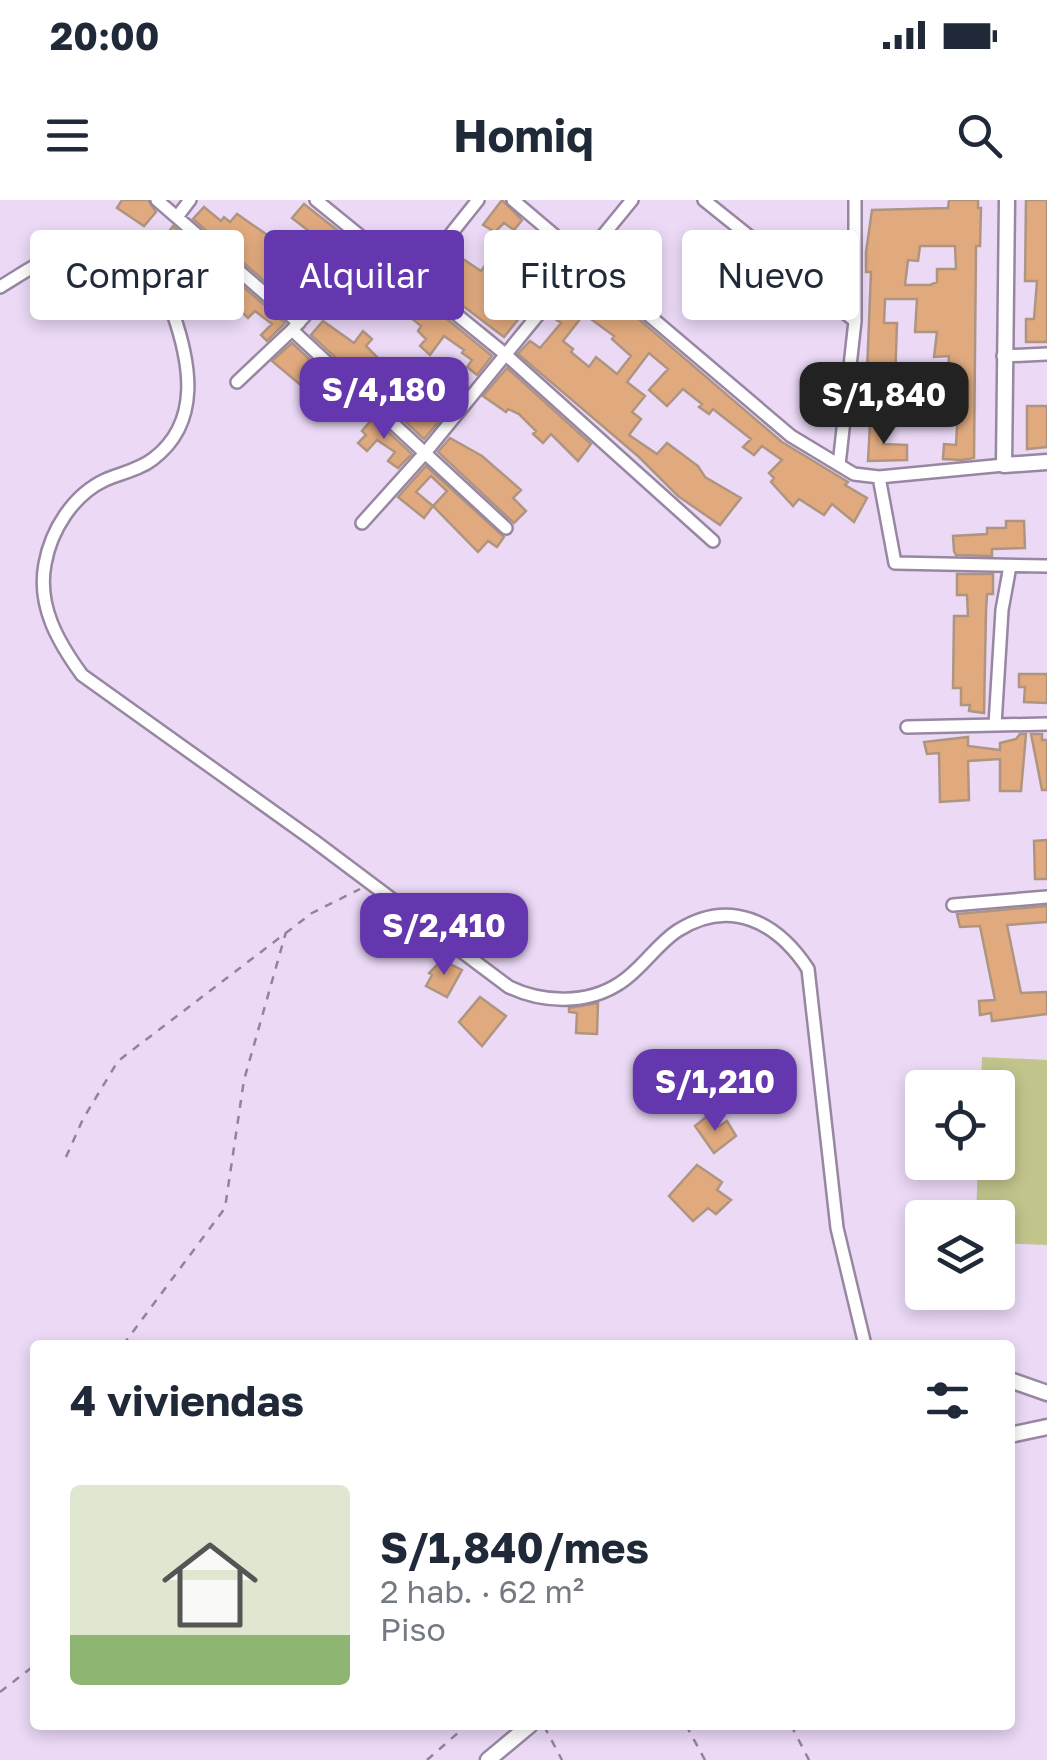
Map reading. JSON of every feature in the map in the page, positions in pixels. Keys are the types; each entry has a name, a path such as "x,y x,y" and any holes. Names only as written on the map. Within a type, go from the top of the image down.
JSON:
{"street":[{"path":"158,200 506,528"},
{"path":"176,217 190,200"},
{"path":"316,200 353,230"},
{"path":"454,230 478,200"},
{"path":"513,200 547,230"},
{"path":"608,230 632,200"},
{"path":"704,200 855,321"},
{"path":"839,465 855,321 855,200"},
{"path":"1004,465 1007,200"},
{"path":"0,287 50,256 71,249 97,248 124,254 148,270 160,284 184,347 190,390 183,419 169,444 152,460 102,482 76,502 56,527 45,562 42,589 62,646 82,675 508,988 548,1000 597,994 620,984 676,932 708,918 739,916 766,924 792,944 808,969 837,1228 864,1340"},
{"path":"236,382 302,320"},
{"path":"464,320 713,541"},
{"path":"362,523 534,320"},
{"path":"652,320 790,436 854,474 878,477 1047,462"},
{"path":"1004,356 1047,354"},
{"path":"878,477 895,563 1047,566"},
{"path":"995,724 1002,610 1010,566"},
{"path":"906,727 1047,724"},
{"path":"953,905 1047,897"},
{"path":"1015,1382 1047,1393"},
{"path":"1015,1434 1047,1428"},
{"path":"488,1760 524,1730"}],"path":[{"path":"66,1158 83,1119 118,1061 312,913 370,884"},
{"path":"126,1340 225,1208 244,1080 286,932"},
{"path":"0,1692 30,1669"},
{"path":"427,1760 461,1730"},
{"path":"546,1730 562,1760"},
{"path":"689,1730 705,1760"},
{"path":"793,1730 809,1760"}],"green space":[{"path":"982,1057 1047,1060 1047,1245 1015,1244 1015,1200 977,1200 977,1180 1015,1180 1015,1070 982,1070"}],"building":[{"path":"122,200 148,200 156,212 144,226 117,208"},
{"path":"502,200 522,220 514,230 504,223 497,230 483,225"},
{"path":"949,200 978,200 981,208 980,246 976,246 974,458 962,460 943,459 944,444 956,445 959,391 947,392 949,356 934,357 937,332 915,332 917,299 885,299 884,323 897,323 895,382 888,383 889,395 866,396 871,272 866,272 866,252 872,210 948,208","holes":["920,246 955,246 956,269 937,269 937,282 930,285 905,285 908,260 918,261"]},
{"path":"1026,200 1047,200 1047,342 1026,342 1026,319 1034,319 1037,281 1025,281"},
{"path":"304,204 337,230 308,230 292,218"},
{"path":"204,207 221,221 224,217 230,222 237,214 264,233 264,281 244,263 244,230 206,230 193,219"},
{"path":"464,260 481,271 484,267 484,320 518,320 504,337 464,307"},
{"path":"244,287 264,305 264,318 255,311 248,318 244,314"},
{"path":"267,320 285,323 267,341 261,335 272,324"},
{"path":"414,320 448,320 492,356 477,375 467,367 472,360 462,353 464,350 444,336 430,355 420,346 426,339 418,331 421,326"},
{"path":"557,320 579,320 563,341 573,349 571,352 589,367 596,357 617,374 631,356 612,339 614,336 592,320 640,320 782,442 867,498 854,522 832,504 824,515 799,499 793,506 771,482 774,478 769,473 782,460 762,446 754,455 743,447 751,439 713,409 709,414 699,407 702,404 683,389 667,406 649,390 668,369 649,353 627,382 645,396 632,412 641,419 629,435 657,454 667,443 698,466 705,477 741,498 720,525 678,496 639,457 518,354 530,341 540,348 561,323"},
{"path":"323,321 354,343 363,331 372,339 366,346 382,362 373,372 380,379 371,390 311,335"},
{"path":"292,343 359,405 353,413 343,403 333,412 272,361"},
{"path":"507,368 591,444 578,461 551,434 543,443 519,414 508,409 506,412 483,396"},
{"path":"427,384 436,392 425,405 441,419 424,439 385,403 397,390 412,402"},
{"path":"1027,406 1047,406 1047,447 1027,449"},
{"path":"373,418 412,454 398,468 388,461 395,452 377,440 367,451 358,443"},
{"path":"870,424 884,425 883,444 907,445 907,460 868,461"},
{"path":"450,438 482,456 521,490 513,498 526,511 514,523 438,452"},
{"path":"426,466 504,537 497,547 488,541 478,552 433,506 424,518 398,497","holes":["431,476 447,491 433,506 416,492"]},
{"path":"1006,521 1024,521 1025,548 992,549 992,556 956,555 953,536 987,534 987,528 1006,528"},
{"path":"957,574 993,574 993,594 987,594 984,713 969,711 970,705 961,705 961,688 953,688 954,616 968,616 967,595 957,595"},
{"path":"1019,674 1047,674 1047,703 1024,702 1025,687 1019,687"},
{"path":"1026,734 1021,791 1000,791 1000,759 968,761 969,800 940,802 939,753 927,754 924,742 968,737 968,746 1000,750 1000,743"},
{"path":"1031,734 1042,734 1042,740 1047,740 1047,790 1042,790"},
{"path":"1047,840 1047,879 1035,879 1034,841"},
{"path":"1047,906 1047,922 1007,925 1021,993 1047,992 1047,1014 992,1021 991,1013 980,1015 979,1001 995,1000 980,926 960,927 957,914"},
{"path":"442,960 462,970 447,997 426,986 432,975 429,973"},
{"path":"480,997 506,1016 482,1046 459,1022"},
{"path":"598,1003 597,1034 576,1033 577,1013 569,1012 569,1008"},
{"path":"706,1117 718,1127 727,1121 736,1136 714,1153 695,1126"},
{"path":"697,1165 722,1182 717,1190 731,1200 716,1214 708,1208 693,1221 669,1196"}]}
